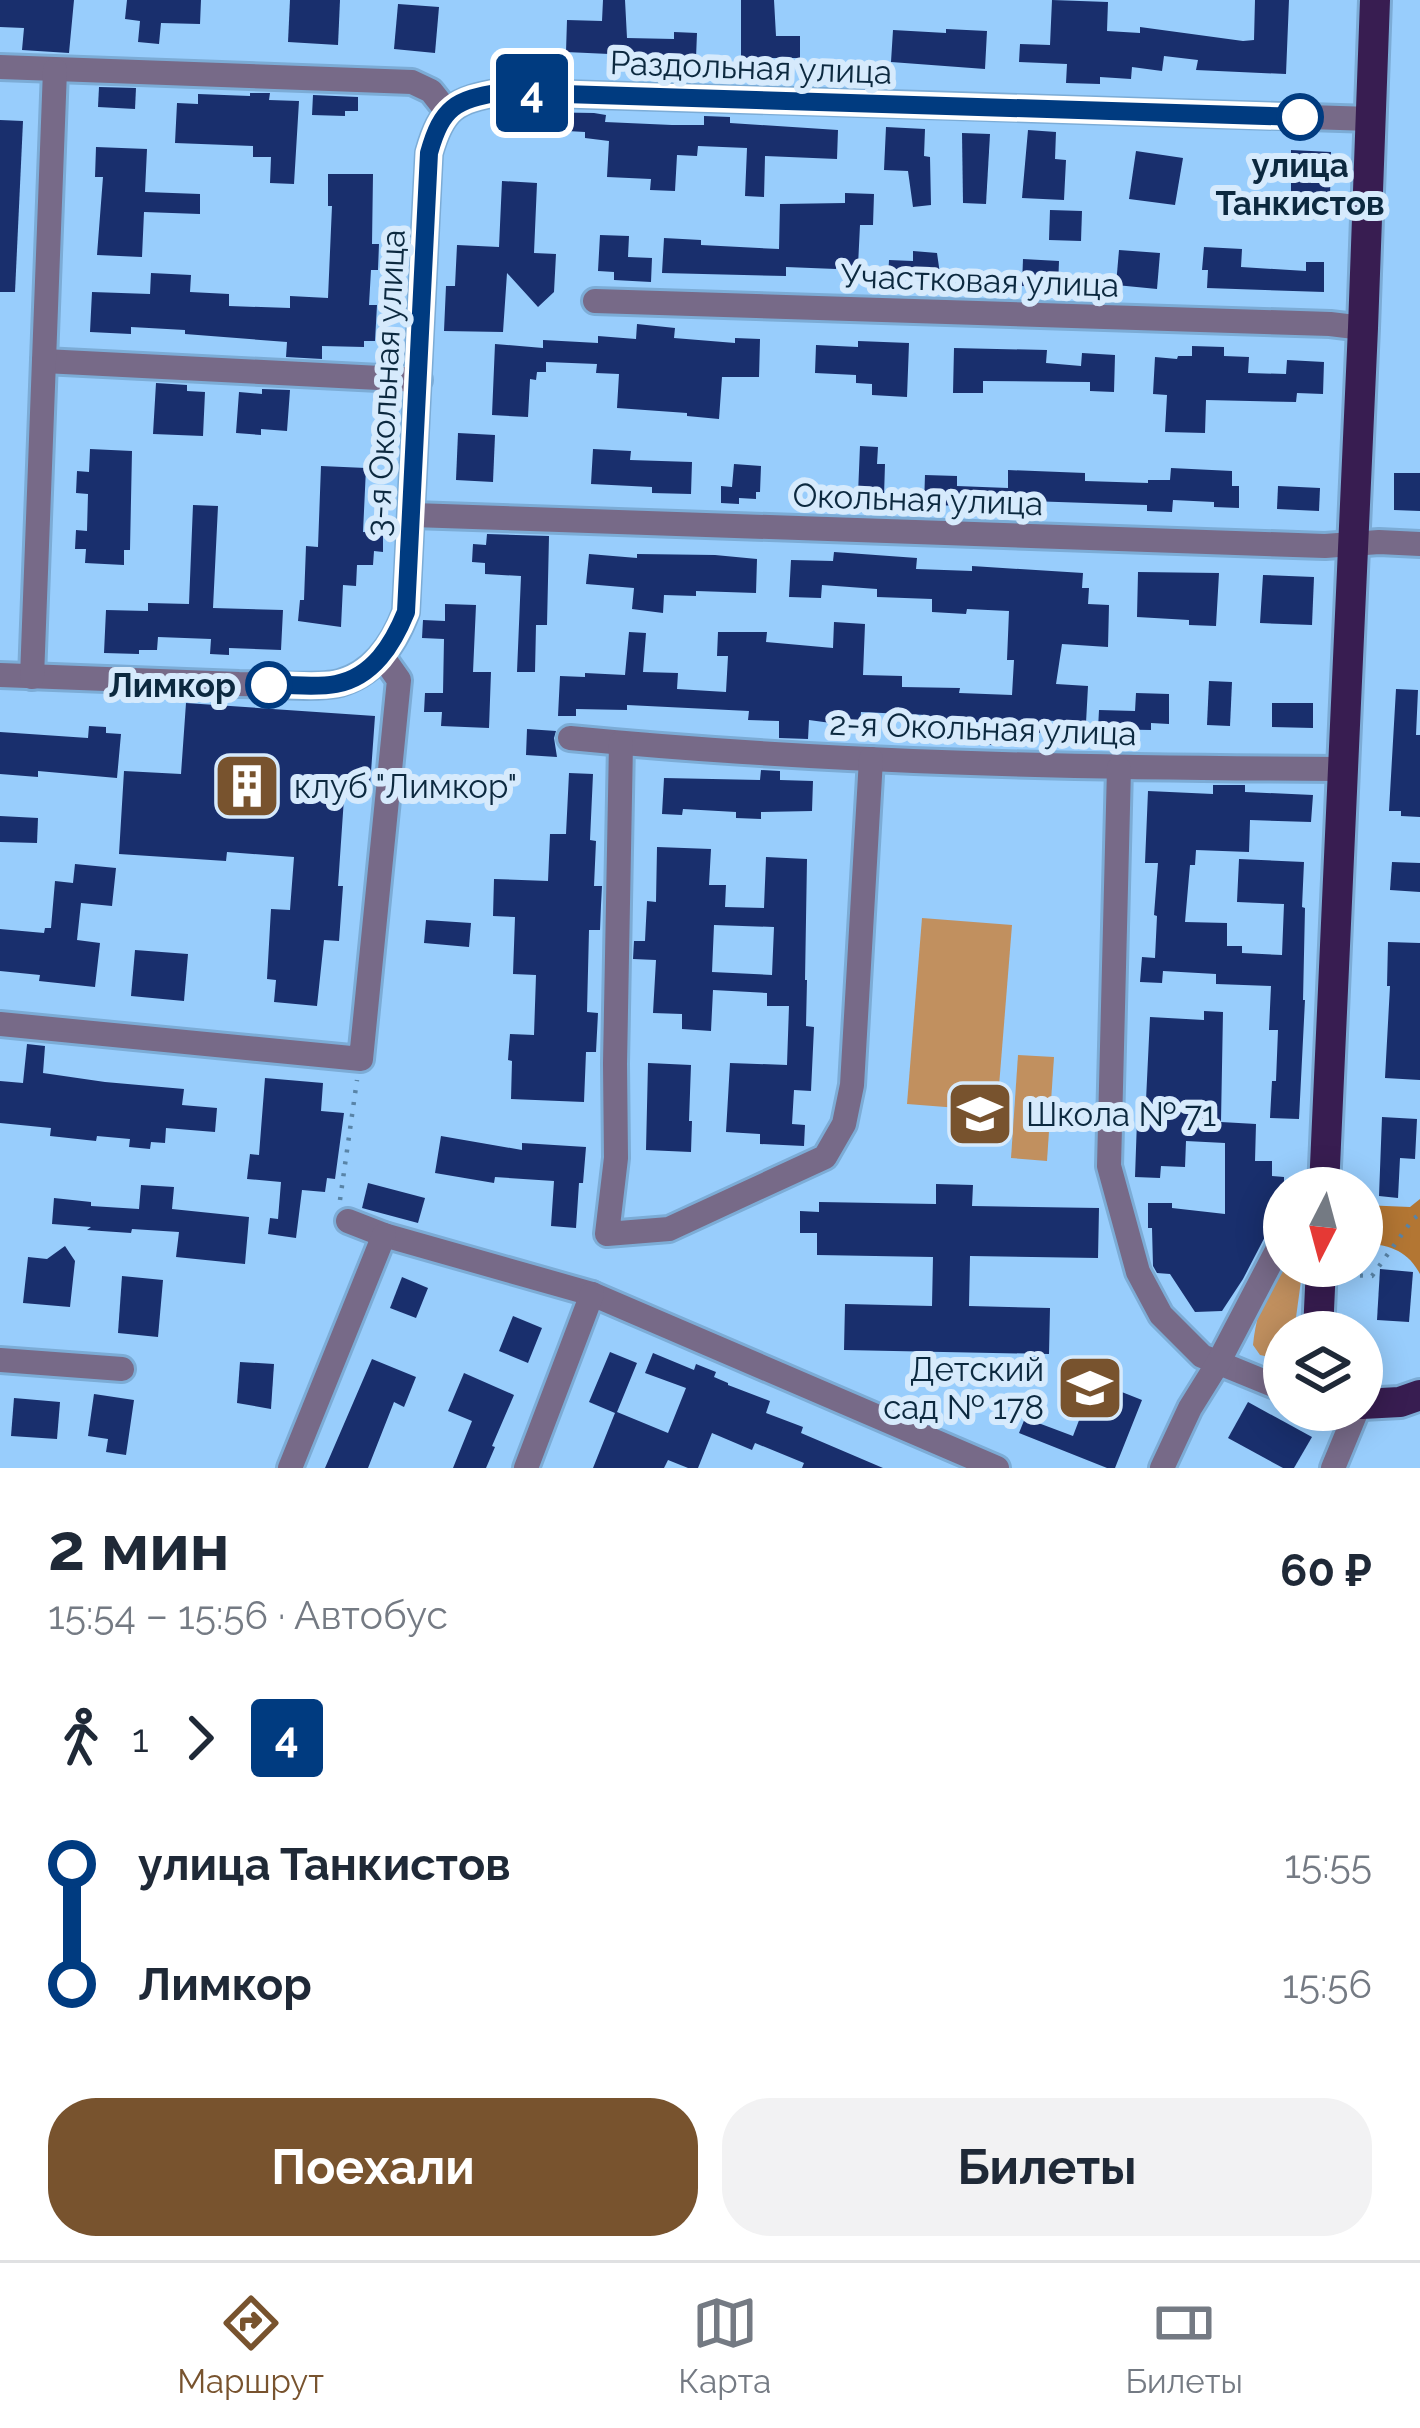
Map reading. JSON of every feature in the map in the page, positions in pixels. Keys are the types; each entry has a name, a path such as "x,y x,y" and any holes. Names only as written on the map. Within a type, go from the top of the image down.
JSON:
{"main road":[{"path":"1325,1167 1375,0"},
{"path":"1383,1404 1420,1395"}],"street":[{"path":"0,67 412,82 430,92 446,110"},
{"path":"32,676 55,70"},
{"name":"Раздольная улица","path":"446,110 501,92 1371,119"},
{"name":"3-я Окольная улица","path":"382,656 406,612 429,153 446,110"},
{"name":"Участковая улица","path":"595,301 1363,328"},
{"path":"44,361 419,380"},
{"name":"Окольная улица","path":"413,514 1301,546 1420,544"},
{"path":"0,675 338,684 382,656 399,680 361,1059 0,1024"},
{"name":"2-я Окольная улица","path":"570,738 871,759 1119,768 1342,769"},
{"path":"622,743 616,1158 608,1234 669,1229 825,1157 844,1124 852,1085 871,759"},
{"path":"1119,768 1109,1166 1138,1272 1160,1315 1202,1356 1263,1381"},
{"path":"348,1221 592,1294 997,1468"},
{"path":"290,1468 384,1234"},
{"path":"1162,1468 1263,1278"},
{"path":"526,1468 592,1294"},
{"path":"0,1360 122,1369"},
{"path":"1333,1468 1349,1431"}],"path":[{"path":"348,1221 339,1204 361,1059"},
{"path":"1383,1260 1420,1214"}],"shaded area":[{"path":"922,918 1012,925 997,1111 907,1104"},
{"path":"1018,1055 1054,1057 1047,1161 1011,1158"},
{"path":"1420,1199 1420,1274 1402,1254 1383,1246 1383,1206 1410,1207"},
{"path":"1268,1287 1300,1287 1297,1311 1263,1311 1263,1356 1253,1345"}],"building":[{"path":"0,0 74,0 69,53 22,50 24,28 0,27"},
{"path":"127,0 201,0 200,24 161,23 159,44 138,42 140,21 125,19"},
{"path":"290,0 340,0 338,45 288,42"},
{"path":"603,0 625,0 627,38 674,39 674,32 697,33 696,58 665,57 665,67 630,66 631,55 566,52 567,20 602,21"},
{"path":"741,0 774,0 776,36 800,36 800,58 741,58"},
{"path":"1052,0 1108,2 1107,31 1140,33 1140,27 1243,41 1254,40 1255,0 1289,0 1286,74 1196,70 1198,60 1164,56 1162,71 1132,67 1131,79 1100,77 1100,84 1066,83 1067,64 1019,62 1020,44 1050,45"},
{"path":"398,4 439,7 435,53 394,49"},
{"path":"946,29 987,31 985,69 891,62 893,30 946,33"},
{"path":"99,87 136,88 135,109 98,107"},
{"path":"270,93 269,100 299,101 294,184 270,183 271,157 253,157 253,146 175,143 177,103 198,104 198,94"},
{"path":"313,95 358,97 358,111 345,111 345,116 312,115"},
{"path":"532,112 594,113 606,115 605,122 672,125 704,125 704,116 730,117 730,123 838,130 837,159 765,156 764,197 745,196 747,148 698,146 697,156 677,155 675,191 650,190 651,179 607,177 609,141 585,138 585,132 532,129"},
{"path":"0,120 23,121 15,292 0,292"},
{"path":"886,127 925,129 931,205 913,207 908,171 884,170"},
{"path":"1028,130 1056,132 1055,159 1066,160 1064,200 1022,198"},
{"path":"962,133 990,134 986,204 963,203"},
{"path":"96,147 147,149 145,192 200,194 200,214 144,212 142,257 97,255 103,177 95,177"},
{"path":"1291,150 1331,152 1330,198 1291,197"},
{"path":"1136,151 1183,158 1175,205 1129,199"},
{"path":"328,174 373,174 372,244 379,244 378,270 371,270 369,305 377,305 375,341 364,341 364,347 322,346 322,359 286,357 287,342 185,334 185,330 131,327 131,334 90,332 92,292 150,294 151,273 191,275 190,292 229,294 229,306 290,308 290,296 328,298 332,206 328,206"},
{"path":"502,181 537,183 534,253 556,254 554,292 538,307 507,273 503,332 444,331 446,286 455,286 457,245 499,247"},
{"path":"845,193 874,194 873,225 860,225 858,266 786,267 786,276 662,273 664,238 779,249 780,204 845,203"},
{"path":"1050,210 1082,211 1081,241 1049,240"},
{"path":"600,235 629,236 628,257 652,258 651,282 614,280 614,272 598,271"},
{"path":"1204,247 1242,249 1241,267 1306,271 1306,262 1324,262 1324,292 1207,288 1208,270 1202,270"},
{"path":"1119,250 1160,253 1157,289 1116,285"},
{"path":"913,251 937,253 941,281 888,279 889,260 913,261"},
{"path":"1023,259 1059,261 1058,288 1022,286"},
{"path":"637,324 675,328 674,338 735,343 735,338 760,339 759,377 722,377 719,419 617,408 619,374 596,373 597,364 546,362 546,372 537,372 536,380 530,379 528,417 492,415 495,344 543,348 543,340 636,339"},
{"path":"858,341 909,343 907,397 872,395 872,384 856,383 856,375 815,373 816,345 858,347"},
{"path":"1192,346 1224,347 1224,356 1249,357 1248,373 1286,374 1287,360 1324,362 1323,394 1297,393 1296,402 1206,400 1205,433 1165,432 1167,395 1153,394 1155,357 1192,356"},
{"path":"954,348 1047,350 1046,363 1081,366 1082,353 1115,355 1114,392 1090,391 1090,382 983,381 983,393 953,393"},
{"path":"156,383 187,385 187,391 205,392 203,436 153,434"},
{"path":"262,389 290,390 287,431 236,433 239,392 262,394"},
{"path":"458,433 495,435 493,482 456,480"},
{"path":"860,446 878,447 877,464 885,464 884,496 858,494"},
{"path":"90,449 132,451 130,550 124,550 124,565 85,563 86,549 75,549 76,530 87,531 88,494 76,493 77,471 89,472"},
{"path":"593,449 631,451 630,460 692,462 691,494 591,484"},
{"path":"734,464 761,466 756,499 721,503 721,486 732,487"},
{"path":"321,466 366,468 363,532 383,533 383,552 374,551 373,565 357,565 356,586 343,585 341,627 298,621 300,600 304,600 306,546 318,547"},
{"path":"1171,468 1232,471 1232,486 1239,486 1239,508 1173,500 1172,512 1147,511 1147,505 1029,501 1028,512 1005,514 971,513 971,506 924,505 925,475 957,476 957,486 1008,488 1008,470 1085,473 1085,481 1148,483 1170,480"},
{"path":"1394,473 1420,473 1420,511 1394,510"},
{"path":"1278,486 1320,488 1319,511 1277,509"},
{"path":"193,505 218,506 213,608 283,610 281,650 229,648 229,655 210,654 211,639 158,637 157,650 104,653 106,610 148,611 148,603 189,604"},
{"path":"487,534 549,536 547,625 536,625 535,672 517,672 521,576 485,574 485,563 472,562 473,544 486,545"},
{"path":"834,552 917,558 916,569 972,571 972,566 1083,573 1088,604 1109,605 1108,647 1062,644 1056,684 1088,686 1086,723 1041,720 1040,733 996,731 996,745 977,744 978,722 925,720 926,715 861,712 860,727 809,720 808,739 779,738 779,721 748,720 749,711 627,705 627,710 576,709 576,716 558,716 560,676 625,675 629,632 646,633 643,672 678,673 677,689 726,692 728,656 717,656 718,632 767,632 766,642 833,648 834,622 865,624 863,675 902,676 902,687 1012,695 1014,660 1007,660 1009,611 932,612 932,599 877,597 877,589 822,585 821,598 789,597 791,560 833,561"},
{"path":"589,554 757,559 756,593 664,595 663,613 632,609 634,588 586,584"},
{"path":"1138,572 1219,573 1216,626 1137,617"},
{"path":"1263,575 1314,577 1312,625 1260,623"},
{"path":"445,604 476,605 473,672 491,672 489,728 441,726 442,712 424,712 425,693 443,693 444,639 422,638 423,620 445,621"},
{"path":"1209,681 1232,682 1230,726 1207,725"},
{"path":"1396,689 1418,690 1420,817 1389,811"},
{"path":"1136,693 1169,694 1169,724 1151,723 1151,730 1098,729 1099,710 1135,711"},
{"name":"клуб \"Лимкор\"","path":"186,703 375,716 369,800 344,798 339,941 324,940 317,1006 274,1002 276,980 267,979 271,909 290,910 294,857 227,852 226,861 119,854 124,771 181,774"},
{"path":"1272,703 1313,703 1313,728 1272,727"},
{"path":"89,726 121,734 117,778 38,771 38,777 0,774 0,732 88,738"},
{"path":"527,729 556,731 557,757 526,755"},
{"path":"761,770 780,771 780,780 813,781 812,811 761,812 761,819 736,818 736,812 683,809 682,815 662,814 664,778 760,780"},
{"path":"569,773 593,774 590,840 596,841 594,886 602,886 600,930 589,930 587,1012 598,1013 596,1052 586,1052 584,1102 511,1099 510,1034 534,1035 536,975 513,974 515,917 493,916 494,879 548,881 550,834 566,834"},
{"path":"1213,785 1245,785 1245,792 1313,795 1311,822 1250,820 1249,852 1196,850 1195,865 1190,865 1185,922 1227,923 1227,946 1242,946 1242,953 1282,955 1284,904 1237,902 1239,859 1304,862 1305,1000 1299,1119 1270,1118 1278,1030 1269,1030 1271,986 1216,984 1216,974 1163,971 1162,983 1140,982 1142,957 1155,958 1157,916 1158,863 1145,863 1148,791 1213,794"},
{"path":"0,816 38,818 37,843 0,842"},
{"path":"657,847 711,849 709,885 726,885 725,907 764,908 766,857 807,859 806,1026 814,1027 811,1091 794,1090 792,1124 805,1125 804,1146 760,1144 760,1134 726,1132 730,1063 787,1065 789,1006 767,1006 767,993 713,990 711,1031 682,1029 682,1014 653,1013 656,960 633,959 634,941 645,941 647,901 656,902","holes":["714,925 774,927 772,975 712,972"]},
{"path":"1392,862 1420,863 1420,892 1390,890"},
{"path":"75,864 116,868 112,906 81,903 77,940 100,943 95,987 0,971 0,929 44,933 51,928 55,881 73,883"},
{"path":"426,920 471,923 469,947 424,943"},
{"path":"1388,942 1420,943 1420,1080 1385,1078"},
{"path":"135,950 188,954 184,1001 131,996"},
{"path":"1204,1011 1223,1012 1221,1122 1256,1124 1255,1161 1272,1161 1272,1167 1263,1167 1263,1241 1243,1279 1222,1311 1195,1312 1170,1274 1157,1273 1153,1266 1148,1203 1225,1214 1225,1143 1186,1141 1185,1167 1161,1166 1160,1178 1135,1177 1137,1120 1145,1121 1150,1017 1204,1020"},
{"path":"27,1044 45,1046 43,1073 184,1089 182,1105 217,1108 215,1132 166,1128 165,1143 151,1142 150,1149 129,1147 130,1139 50,1136 51,1128 0,1123 0,1081 23,1083"},
{"path":"648,1063 691,1065 691,1152 646,1150"},
{"path":"265,1078 323,1083 321,1111 344,1113 335,1179 327,1178 325,1192 302,1190 296,1238 268,1234 270,1218 278,1219 281,1182 247,1179 250,1154 259,1155"},
{"path":"1382,1117 1417,1119 1415,1159 1400,1158 1398,1198 1383,1196"},
{"path":"441,1136 522,1150 522,1143 586,1147 576,1228 551,1226 554,1181 495,1177 494,1183 435,1173"},
{"path":"368,1183 425,1198 418,1223 362,1208"},
{"path":"936,1184 973,1185 972,1206 1099,1208 1098,1258 970,1256 969,1306 1050,1308 1049,1354 844,1350 845,1304 932,1306 933,1257 817,1255 817,1233 800,1233 800,1211 819,1212 819,1202 936,1204"},
{"path":"141,1185 174,1187 172,1209 249,1217 245,1264 176,1257 179,1232 132,1229 131,1233 52,1224 54,1198 139,1209"},
{"path":"65,1246 75,1261 70,1307 23,1303 28,1257 47,1259"},
{"path":"1383,1269 1413,1272 1409,1322 1383,1320 1383,1311 1378,1311"},
{"path":"122,1276 163,1280 158,1337 118,1333"},
{"path":"402,1277 428,1288 416,1318 390,1308"},
{"path":"513,1316 542,1328 528,1363 499,1351"},
{"path":"610,1352 637,1363 617,1412 668,1433 686,1388 645,1373 653,1353 694,1370 696,1364 716,1372 714,1377 728,1385 770,1401 766,1413 883,1468 802,1468 804,1463 755,1443 752,1450 712,1433 698,1468 668,1460 664,1468 593,1468 615,1413 589,1402"},
{"path":"372,1359 416,1377 404,1407 394,1402 368,1468 325,1468"},
{"path":"240,1362 274,1364 271,1409 237,1403"},
{"path":"464,1373 514,1395 486,1468 453,1468 472,1421 448,1411"},
{"path":"1094,1381 1142,1400 1115,1468 1019,1433 1025,1418 1073,1436"},
{"path":"94,1394 134,1400 126,1455 106,1452 108,1439 88,1436"},
{"path":"14,1398 60,1402 57,1439 11,1436"},
{"path":"1248,1402 1263,1410 1263,1431 1301,1431 1312,1437 1294,1468 1283,1468 1228,1438"}],"bus line":[{"name":"4","path":"269,685 338,684 365,671 396,637 406,612 429,153 446,110 501,92 1300,117"}],"place":[{"name":"улица Танкистов","path":"1300,117"},
{"name":"Лимкор","path":"269,685"},
{"name":"клуб \"Лимкор\"","path":"247,786"},
{"name":"Школа № 71","path":"980,1114"},
{"name":"Детский сад № 178","path":"1090,1388"}]}
